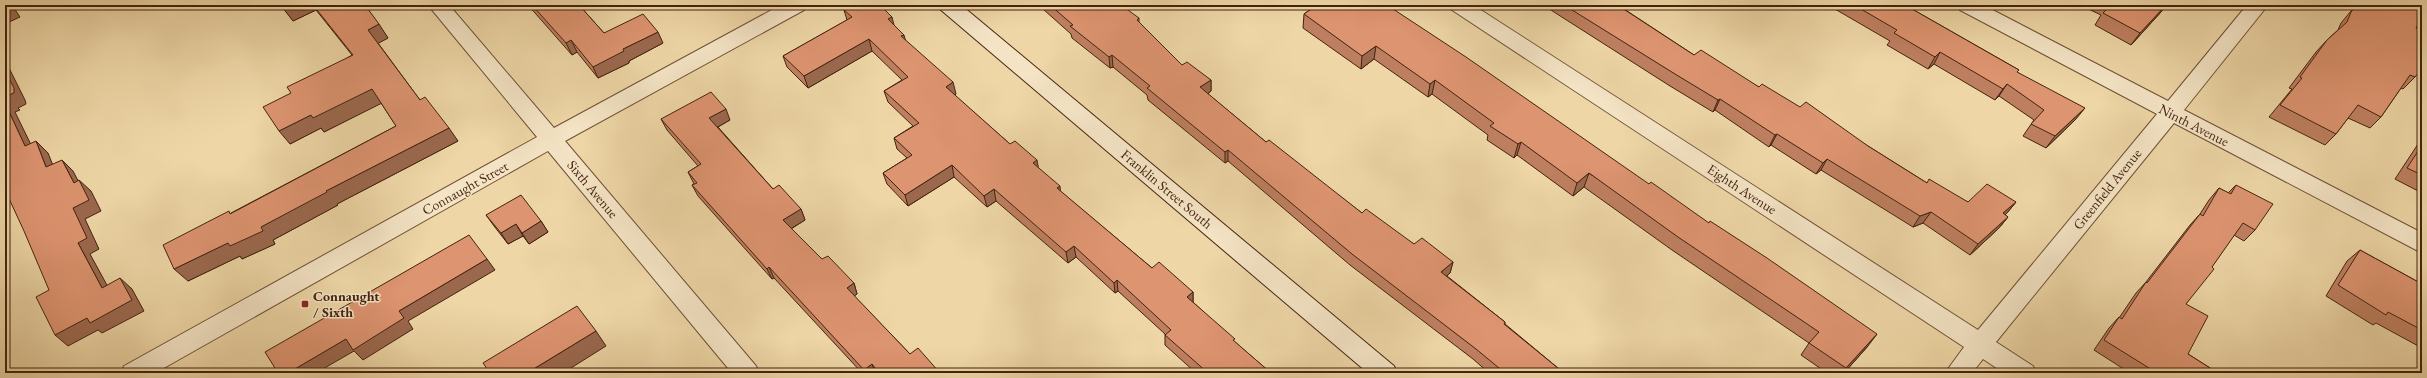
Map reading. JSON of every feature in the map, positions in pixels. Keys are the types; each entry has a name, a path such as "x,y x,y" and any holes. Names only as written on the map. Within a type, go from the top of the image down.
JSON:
{"street":[{"name":"Sixth Avenue","path":"438,5 747,373"},
{"name":"Connaught Street","path":"133,373 551,139 797,5"},
{"name":"Franklin Street South","path":"948,5 1386,373"},
{"name":"Eighth Avenue","path":"1459,5 2024,373"},
{"name":"Ninth Avenue","path":"1967,5 2169,113 2422,244"},
{"name":"Greenfield Avenue","path":"1957,373 2258,5"}],"building":[{"path":"313,5 365,5 379,24 368,30 420,100 425,97 449,128 326,191 327,192 261,227 263,231 230,246 228,243 174,269 163,245 229,211 230,214 396,126 372,89 313,118 311,115 279,131 263,107 291,93 287,87 353,55"},
{"path":"532,5 579,5 604,33 643,14 658,32 623,49 624,51 593,67 571,40 566,43"},
{"path":"854,5 880,5 892,17 888,19 904,35 901,36 953,82 946,87 1010,144 1015,141 1037,160 1033,163 1060,186 1057,188 1152,268 1159,262 1193,292 1187,297 1271,373 1208,373 1165,335 1171,330 1117,280 1114,283 1074,246 1066,252 994,189 984,196 952,165 905,195 883,173 912,155 894,138 919,123 884,91 908,77 869,39 804,76 783,56 852,17 844,10"},
{"path":"1050,5 1099,5 1101,7 1104,5 1121,5 1139,18 1137,20 1182,65 1187,62 1211,80 1200,87 1266,142 1269,140 1362,213 1366,209 1414,244 1422,238 1453,262 1441,272 1505,322 1504,324 1564,373 1505,373 1352,254 1228,150 1225,152 1147,88 1150,86 1112,55 1109,57 1070,26 1073,25"},
{"path":"1317,5 1336,5 1339,7 1342,5 1387,5 1466,57 1649,184 1651,182 1709,223 1710,221 1767,258 1877,334 1846,368 1809,343 1819,332 1678,237 1589,173 1577,183 1521,142 1518,144 1490,126 1494,123 1435,80 1430,84 1376,46 1362,56 1304,14"},
{"path":"1564,5 1625,5 1622,8 1694,55 1701,50 1759,87 1762,84 1800,107 1806,102 1868,146 1927,183 1929,179 1968,202 1987,184 2016,202 2003,213 2008,217 1978,244 1931,212 1920,216 1827,159 1823,163"},
{"path":"1854,5 1905,5 2019,70 2017,72 2085,108 2055,136 2031,124 2044,110 2007,84 2003,89 1940,52 1935,57 1894,33 1897,30"},
{"path":"2111,5 2166,5 2140,33 2103,13"},
{"path":"2357,5 2422,5 2422,18 2416,28 2422,31 2422,68 2415,77 2410,75 2381,117 2358,105 2336,134 2280,105 2302,78 2300,77 2327,40 2347,22 2351,12"},
{"path":"5,71 14,88 14,93 6,96 8,98 5,99"},
{"path":"711,92 726,109 709,118 773,189 779,185 801,209 783,220 822,259 828,256 854,283 847,288 910,354 918,348 940,373 879,373 872,364 864,370 769,267 767,269 692,185 697,183 688,172 701,164 661,119"},
{"path":"5,103 25,146 36,141 46,167 62,160 74,183 79,180 89,200 73,208 87,238 78,243 102,288 120,278 132,300 90,323 87,318 55,335 36,297 49,290 5,190"},
{"path":"2422,145 2422,175 2407,168"},
{"path":"2236,185 2273,204 2255,230 2243,223 2212,267 2214,269 2186,304 2208,316 2188,354 2218,373 2157,373 2104,340 2119,317 2122,319 2146,282 2147,283 2200,214 2203,216 2219,188 2231,194"},
{"path":"521,195 541,221 522,233 516,224 501,233 486,215"},
{"path":"469,235 487,259 399,311 404,318 353,350 346,339 288,373 278,373 265,352"},
{"path":"2360,250 2422,284 2422,330 2388,312 2386,315 2338,285"},
{"path":"577,306 596,331 527,373 490,373 483,363"}],"place":[{"name":"Connaught / Sixth","path":"305,304"}]}
